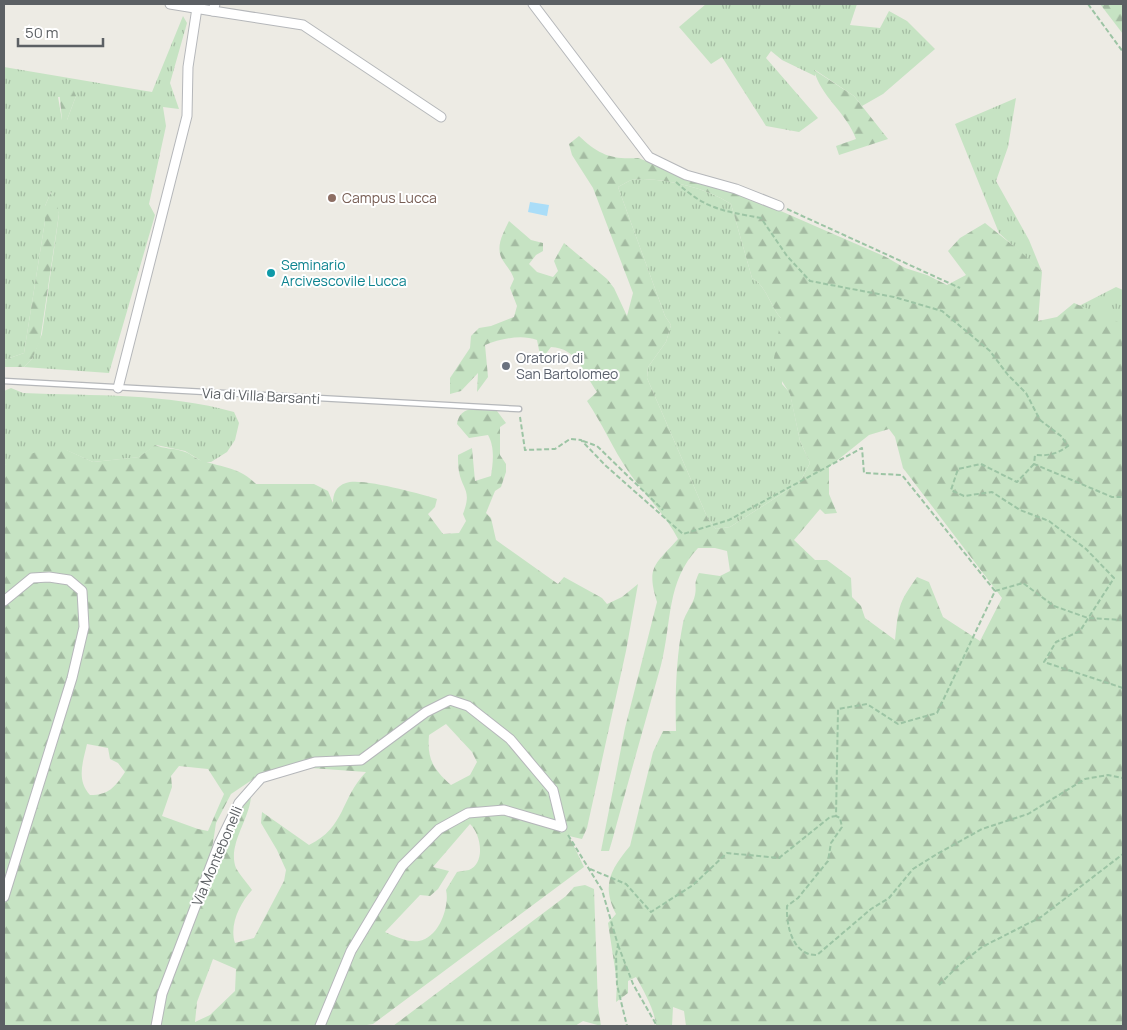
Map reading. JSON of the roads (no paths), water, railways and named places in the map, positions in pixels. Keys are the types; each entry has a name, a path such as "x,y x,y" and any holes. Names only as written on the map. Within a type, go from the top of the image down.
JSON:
{"street":[{"path":"170,4 197,8 214,7 303,25 441,117"},
{"path":"533,4 649,157 686,175 736,189 779,206"},
{"path":"118,388 187,116 188,67 197,8"},
{"path":"4,602 32,578 50,577 69,580 82,591 84,627 72,678 4,898"},
{"name":"Via Montebonelli","path":"156,1026 162,994 219,844 239,803 261,778 315,762 361,760 426,712 450,700 468,706 510,739 553,790 562,827 504,810 468,813 439,829 402,866 350,951 320,1026"}],"lane":[{"name":"Via di Villa Barsanti","path":"4,380 118,388 519,409"}],"water":[{"path":"530,202 549,205 547,216 528,212"}],"place":[{"name":"Campus Lucca","path":"332,198"},
{"name":"Seminario Arcivescovile Lucca","path":"271,273"},
{"name":"Oratorio di San Bartolomeo","path":"506,366"}]}
